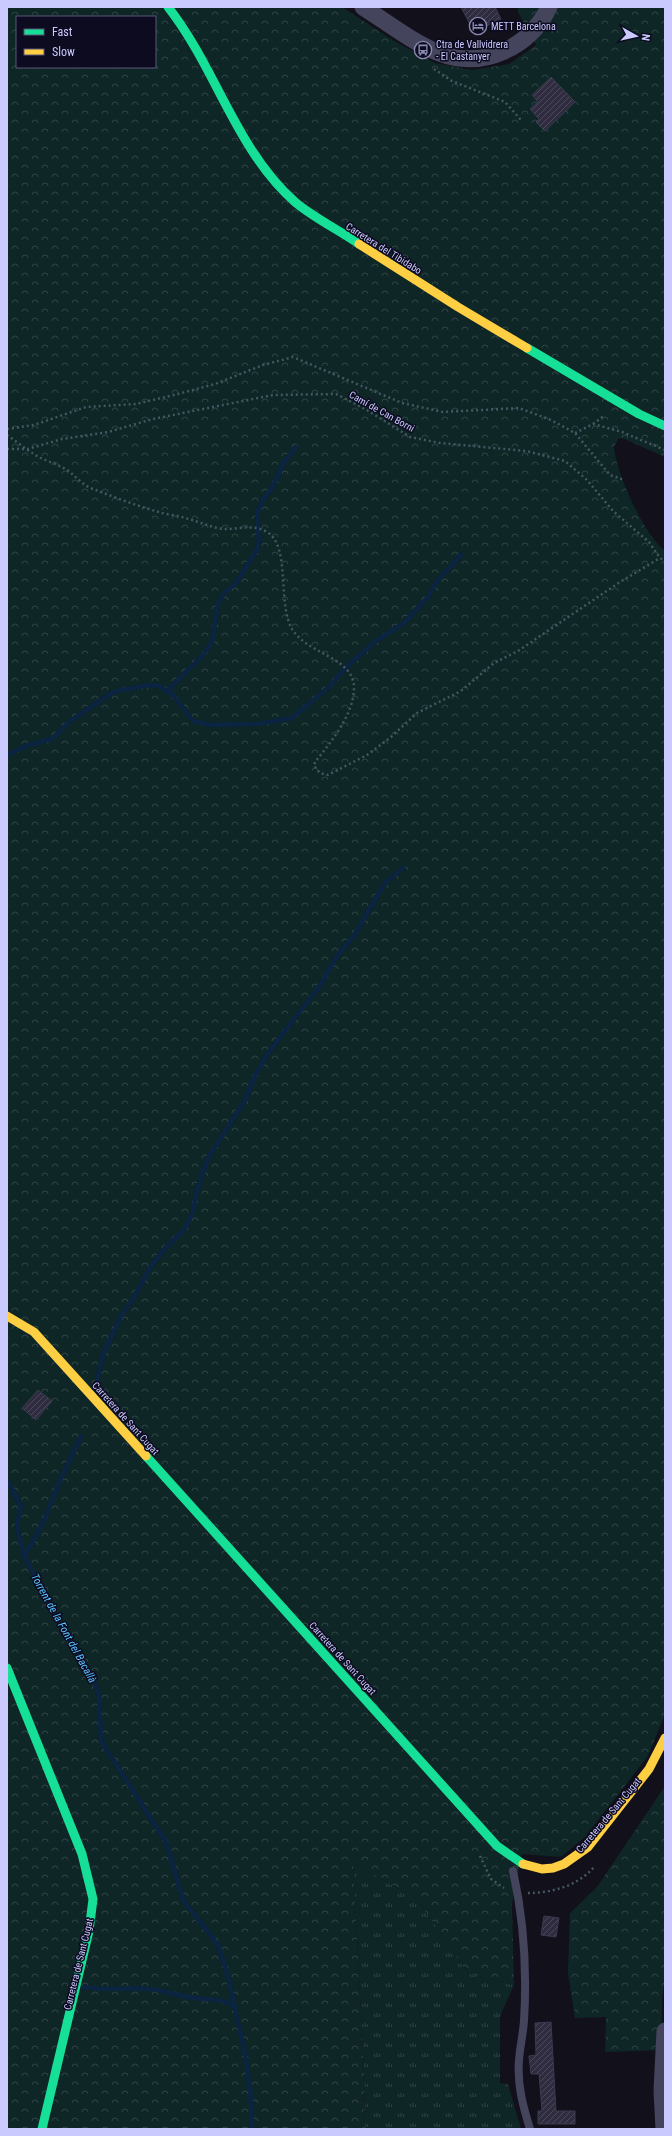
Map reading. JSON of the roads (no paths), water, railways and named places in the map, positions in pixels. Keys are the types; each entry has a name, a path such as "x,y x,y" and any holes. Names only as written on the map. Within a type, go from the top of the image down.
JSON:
{"main road":[{"name":"Carretera del Tibidabo","path":"168,7 187,35 259,162 280,188 296,203 470,315 639,414 665,426"},
{"name":"Carretera de Sant Cugat","path":"7,1316 21,1323 38,1336 497,1846 513,1860 527,1866 553,1869 576,1858 588,1848 649,1769 665,1738"},
{"path":"7,1326 24,1337"},
{"name":"Carretera de Sant Cugat","path":"34,1346 500,1861 513,1871 524,1876"},
{"name":"Carretera de Sant Cugat","path":"7,1668 82,1854 93,1899 89,1931 42,2129"},
{"name":"Carretera de Sant Cugat","path":"586,1860 650,1782 665,1758"},
{"name":"Carretera de Sant Cugat","path":"59,2017 81,1926 82,1899 74,1864"},
{"path":"541,1878 562,1875 572,1870"}],"street":[{"path":"363,7 439,52 452,57 472,58 493,56 518,45 537,27 549,7"},
{"path":"664,2129 662,2091 665,2031"}],"lane":[{"path":"513,1871 522,1923 524,1950 524,2021 519,2060 519,2091 530,2129"}],"waterway":[{"path":"168,690 204,654 212,642 218,604 224,593 236,583 257,550 259,540 257,513 263,499 271,490 284,462 296,447"},
{"path":"7,755 29,745 52,739 69,722 110,694 117,691 149,685 159,686 173,695 193,721 211,725 258,724 292,718 330,686 346,667 376,641 404,623 428,597 436,582 461,555"},
{"path":"97,1380 103,1355 121,1316 134,1297 151,1266 167,1246 184,1230 193,1212 197,1190 208,1158 244,1102 255,1076 268,1053 319,987 337,956 353,937 385,883 403,868"},
{"path":"25,1555 42,1525 58,1485 81,1436"},
{"name":"Torrent de la Font del Bacallà","path":"7,1480 21,1506 17,1524 22,1551 50,1607 94,1681 99,1696 101,1741 166,1842 183,1900 218,1945 227,1973 244,2049 250,2088 252,2129"},
{"path":"84,1987 100,1989 155,1990 200,1999 224,2001 235,2007"}],"place":[{"name":"METT Barcelona","path":"478,26"},
{"name":"Ctra de Vallvidrera - El Castanyer","path":"423,50"}]}
